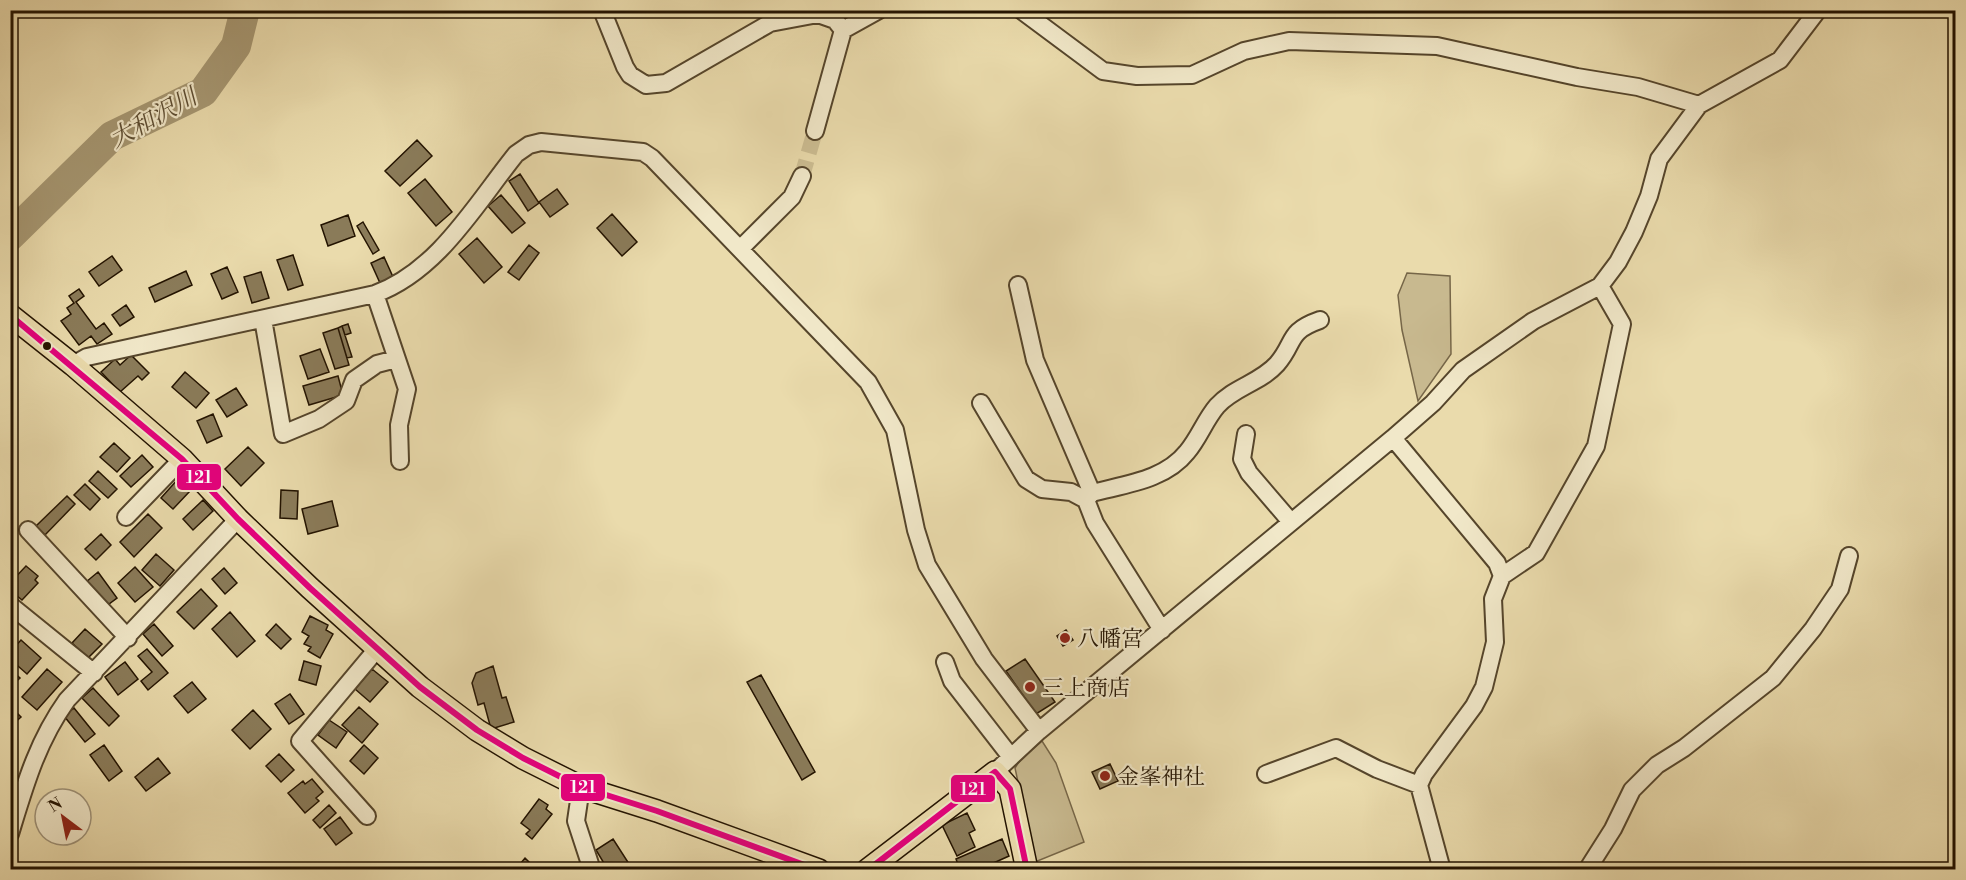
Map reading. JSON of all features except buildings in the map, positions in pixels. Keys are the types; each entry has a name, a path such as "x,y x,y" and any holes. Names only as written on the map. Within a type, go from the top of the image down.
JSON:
{"main road":[{"path":"10,315 73,364 182,459 238,519 377,649 477,730 523,758 581,787 657,811 819,870"},
{"path":"867,870 995,772 1010,789 1027,870"}],"street":[{"path":"603,10 625,67 630,75 646,85 666,83 770,23 818,14 834,20 843,30"},
{"path":"815,131 843,30 879,10"},
{"path":"1021,10 1103,71 1137,76 1192,75 1244,51 1289,41 1437,46 1577,77 1638,87 1699,105"},
{"path":"995,772 1040,731 1394,438 1433,403 1462,370 1533,321 1600,286 1618,262 1634,232 1649,196 1659,159 1699,105 1780,60 1818,10"},
{"path":"73,364 87,357 375,294 394,287 434,257 516,154 529,145 542,142 643,152 652,158 868,382 895,430 927,565 984,659 1040,731"},
{"path":"740,249 792,197 802,176"},
{"path":"1018,285 1035,360 1089,497 1095,523 1162,630"},
{"path":"1442,870 1419,785 1424,774 1474,706 1484,687 1495,642 1493,599 1502,576 1536,553 1596,447 1622,324 1600,286"},
{"path":"375,294 407,389 399,425 400,461"},
{"path":"263,319 284,434 319,420 346,401 354,380 376,364 396,359"},
{"path":"981,403 1026,479 1042,489 1071,492 1089,497 1163,474 1175,466 1188,451 1217,406 1238,389 1262,377 1278,363 1289,340 1302,327 1320,320"},
{"path":"1246,434 1242,459 1245,466 1268,497 1292,522"},
{"path":"1394,438 1497,563 1502,576"},
{"path":"126,517 182,459"},
{"path":"10,834 29,770 48,727 66,700 128,638 238,519"},
{"path":"28,530 128,638"},
{"path":"1587,870 1613,829 1632,790 1649,773 1773,678 1813,629 1840,589 1849,556"},
{"path":"10,605 94,673"},
{"path":"367,816 300,741 377,649"},
{"path":"945,662 952,681 1011,758"},
{"path":"1266,774 1336,748 1377,770 1419,785"},
{"path":"581,787 576,820 592,870"},
{"path":"337,808 349,796"}],"shaded area":[{"path":"1407,273 1450,276 1451,354 1418,401 1402,330 1398,295"},
{"path":"1042,741 1056,763 1084,842 1035,862 1015,768 1021,759"}],"waterway":[{"name":"大和沢川","path":"10,236 112,136 203,92 236,46 245,10"}],"tunnel":[{"path":"802,176 815,131"}],"transit line":[{"name":"121","path":"10,315 182,459 238,519 310,588 420,687 477,730 523,758 581,787 657,811 818,870"},
{"name":"121","path":"868,870 995,772 1010,789 1027,870"}],"place":[{"name":"八幡宮","path":"1065,638"},
{"name":"三上商店","path":"1030,687"},
{"name":"金峯神社","path":"1105,776"}]}
